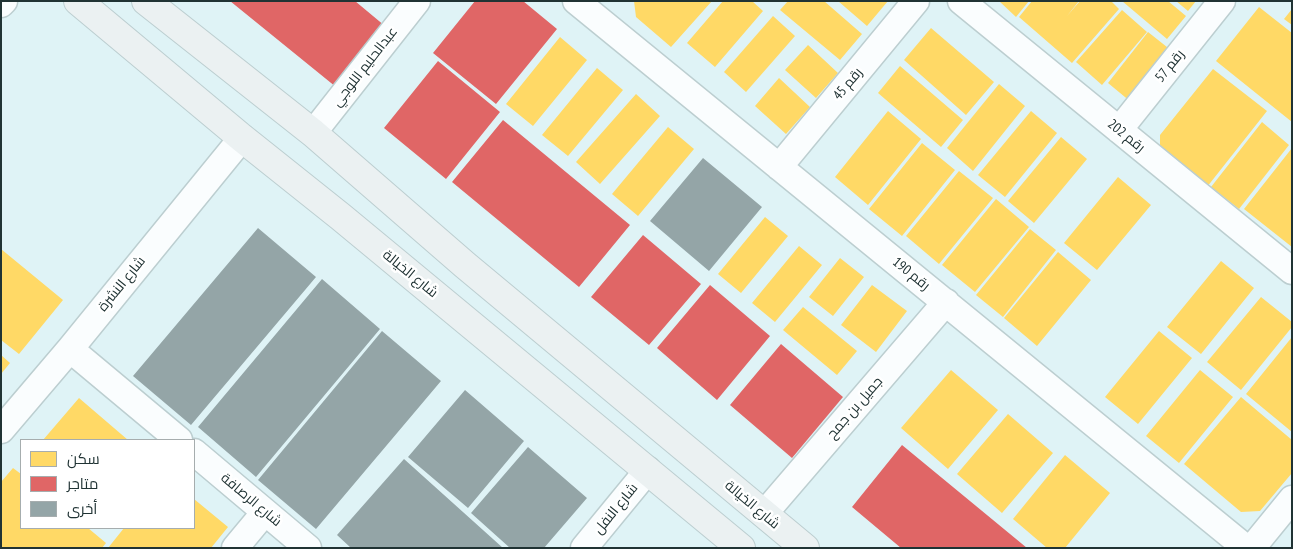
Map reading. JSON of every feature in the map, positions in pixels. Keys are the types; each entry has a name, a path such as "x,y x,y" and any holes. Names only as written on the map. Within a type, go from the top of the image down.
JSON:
{"street":[{"path":"1,4 4,1"},
{"name":"شارع الخيالة","path":"78,1 741,548"},
{"name":"شارع الخيالة","path":"146,1 313,133 465,265 805,548"},
{"name":"عبدالحليم اللوجي","path":"313,133 417,1"},
{"name":"رقم 45","path":"779,167 916,1"},
{"name":"رقم 202","path":"961,1 1292,271"},
{"name":"رقم 57","path":"1119,130 1222,1"},
{"name":"رقم 190","path":"588,5 779,167 1246,548"},
{"name":"شارع النشرة","path":"1,430 70,349 242,138"},
{"path":"341,218 369,235 380,238 388,236 397,224 395,214 382,194"},
{"path":"436,296 423,272 431,262 443,256 465,265"},
{"name":"جميل بن جمح","path":"764,514 946,302"},
{"path":"70,349 178,439"},
{"name":"شارع الرصافة","path":"195,453 308,548"},
{"name":"شارع النفل","path":"584,548 648,470"},
{"path":"1252,548 1292,499"},
{"path":"235,548 265,512"}],"building: سكن":[{"path":"634,1 712,1 671,47 636,17"},
{"path":"723,1 752,1 763,11 715,67 687,43"},
{"path":"788,1 824,1 862,34 840,60 780,10"},
{"path":"838,1 888,1 867,26"},
{"path":"999,1 1029,1 1016,17"},
{"path":"1032,1 1079,1 1067,16 1080,1 1111,1 1119,9 1072,63 1019,17"},
{"path":"1122,1 1168,1 1186,16 1167,39"},
{"path":"1176,1 1196,1 1188,11"},
{"path":"1259,7 1292,33 1292,122 1216,61"},
{"path":"1292,9 1292,25 1284,19"},
{"path":"1122,10 1147,32 1102,85 1076,62"},
{"path":"773,16 795,36 746,92 724,72"},
{"path":"931,28 994,82 966,115 904,60"},
{"path":"1148,32 1172,51 1131,102 1108,83"},
{"path":"560,37 587,60 533,126 506,104"},
{"path":"808,45 838,73 816,98 785,70"},
{"path":"900,66 963,120 941,147 878,93"},
{"path":"597,68 623,90 568,156 542,135"},
{"path":"1213,69 1267,111 1207,187 1160,149 1160,135"},
{"path":"779,78 810,107 786,134 755,106"},
{"path":"999,84 1025,106 973,171 947,148"},
{"path":"636,94 660,116 600,184 576,162"},
{"path":"888,111 921,139 868,205 835,177"},
{"path":"1031,111 1057,133 1005,197 978,175"},
{"path":"1262,122 1289,145 1239,209 1211,187"},
{"path":"668,127 694,149 638,216 612,194"},
{"path":"1061,137 1087,159 1034,223 1008,201"},
{"path":"922,143 955,170 902,236 869,209"},
{"path":"1292,148 1292,247 1244,209"},
{"path":"959,171 993,198 939,264 906,236"},
{"path":"1118,177 1151,205 1097,270 1064,243"},
{"path":"996,199 1029,227 975,292 942,265"},
{"path":"765,217 788,236 741,293 718,274"},
{"path":"1030,229 1056,250 1003,317 976,295"},
{"path":"799,246 822,265 775,322 752,303"},
{"path":"1,249 63,300 19,354 1,340"},
{"path":"1058,252 1091,280 1037,346 1004,318"},
{"path":"840,258 864,277 833,316 809,297"},
{"path":"1221,261 1254,288 1201,354 1167,327"},
{"path":"872,285 907,311 876,352 841,325"},
{"path":"1261,297 1292,322 1292,327 1241,390 1207,362"},
{"path":"803,307 857,351 837,375 783,330"},
{"path":"1159,331 1192,358 1138,424 1105,397"},
{"path":"1292,337 1292,432 1246,394"},
{"path":"1,355 10,363 1,374"},
{"path":"951,370 998,410 948,469 901,428"},
{"path":"1200,370 1233,397 1179,463 1146,436"},
{"path":"1241,397 1292,440 1292,473 1260,511 1241,512 1184,464"},
{"path":"79,398 127,439 44,439"},
{"path":"1008,414 1053,453 1002,513 957,474"},
{"path":"1065,455 1110,493 1065,548 1047,548 1013,519"},
{"path":"13,468 20,473 20,529 89,529 106,543 102,548 1,548 1,482"},
{"path":"195,500 228,527 211,548 108,548 123,529 195,529"}],"building: متاجر":[{"path":"230,1 355,1 385,26 336,87"},
{"path":"475,1 523,1 557,29 496,104 433,53"},
{"path":"438,61 500,112 446,179 384,128"},
{"path":"503,120 630,225 579,287 452,182"},
{"path":"643,235 701,284 649,345 591,297"},
{"path":"710,285 770,336 717,400 657,348"},
{"path":"781,344 843,397 792,458 730,405"},
{"path":"902,445 1027,548 901,548 852,507"}],"building: أخرى":[{"path":"703,158 762,207 709,271 650,221"},
{"path":"258,228 316,277 191,425 133,376"},
{"path":"322,279 380,329 256,477 198,427"},
{"path":"382,331 441,381 316,529 258,480"},
{"path":"465,390 524,441 468,508 408,457"},
{"path":"528,447 587,498 544,548 510,548 471,513"},
{"path":"404,459 503,548 351,548 337,535"}]}
